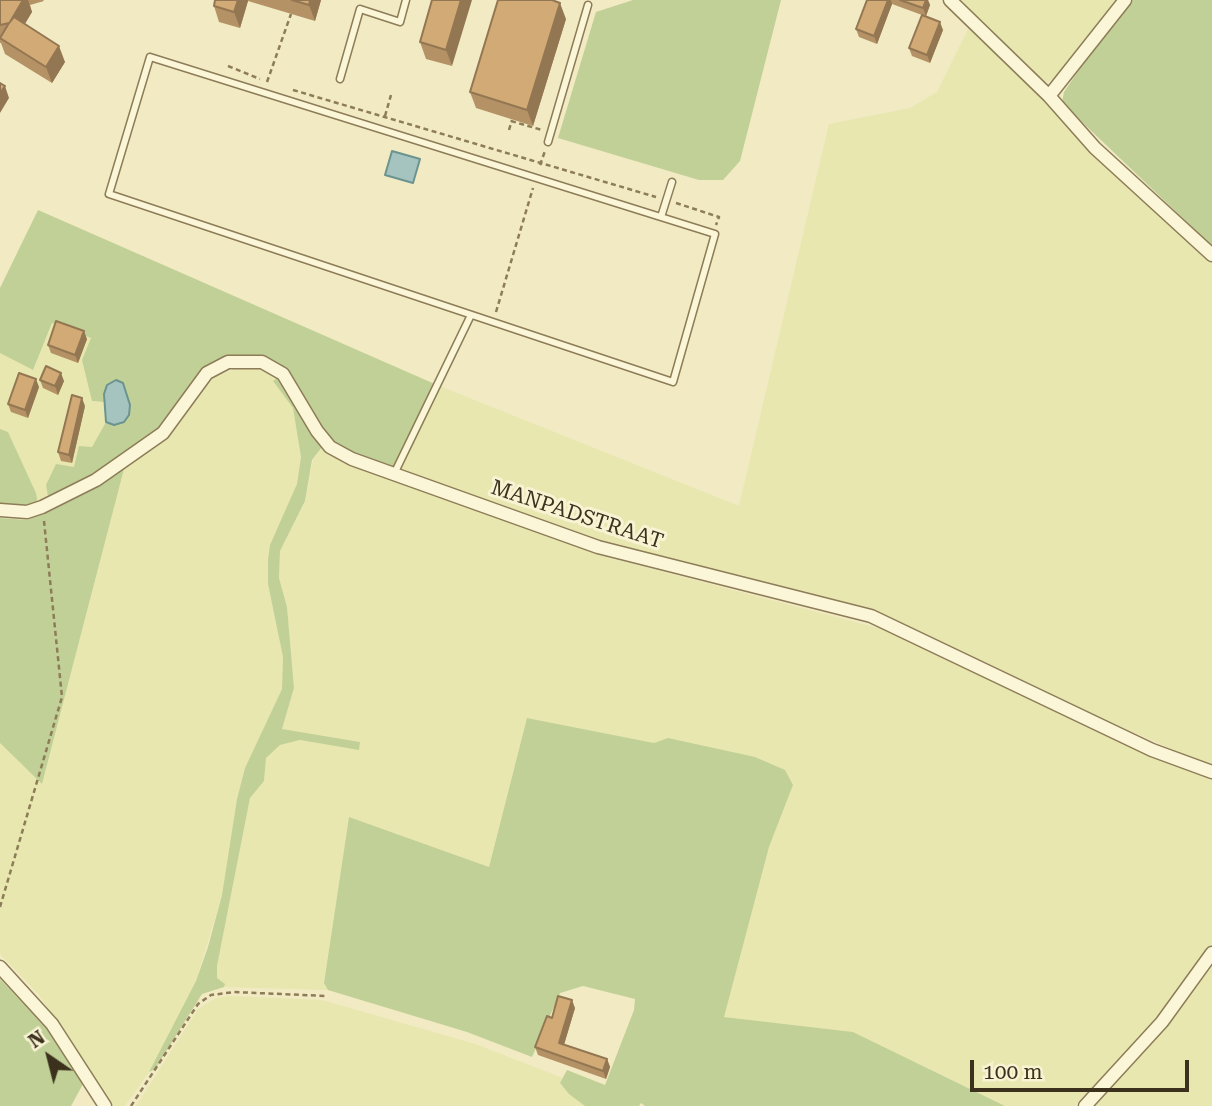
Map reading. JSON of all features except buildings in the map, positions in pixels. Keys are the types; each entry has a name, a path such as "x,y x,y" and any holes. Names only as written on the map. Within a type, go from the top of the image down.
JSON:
{"street":[{"path":"950,0 1049,96 1103,156 1212,255"},
{"path":"1049,96 1125,0"},
{"name":"MANPADSTRAAT","path":"0,510 27,512 96,480 150,443 175,419 207,373 218,365 236,361 262,362 277,370 290,384 317,431 330,447 352,459 598,547 871,616 1152,750 1212,772"},
{"path":"1085,1106 1162,1023 1212,953"},
{"path":"0,967 52,1024 105,1106"}],"lane":[{"path":"340,79 360,9 400,22 406,0"},
{"path":"548,142 588,5"},
{"path":"150,57 662,217 713,233 673,382 109,194 150,57"},
{"path":"662,217 672,182"},
{"path":"394,474 471,315"}],"path":[{"path":"228,66 267,82 292,14"},
{"path":"293,90 719,217 713,233"},
{"path":"385,116 391,94"},
{"path":"509,130 511,120 551,133"},
{"path":"493,322 548,142"},
{"path":"0,907 62,697 42,507"},
{"path":"131,1106 198,1004 211,995 234,992 326,996"}],"green space":[{"path":"633,0 781,0 740,161 723,180 699,180 558,138 596,12"},
{"path":"956,0 1121,0 1055,80 1046,82 1038,79"},
{"path":"1133,0 1212,0 1212,246 1062,103 1064,92 1081,67"},
{"path":"972,21 1078,137 1190,244 1212,260 1212,767 871,616 598,547 397,470 437,385 739,506 829,124 910,108 937,92"},
{"path":"38,210 437,385 397,470 357,456 331,442 321,431 284,369 220,360 201,371 172,415 145,442 113,464 52,497 48,496 46,485 56,464 74,467 79,446 92,447 106,422 114,425 104,394 105,402 92,401 82,360 91,338 52,323 33,370 0,353 0,288"},
{"path":"52,323 91,338 92,401 105,402 106,422 92,447 52,497 38,504 36,493 8,432 0,429 0,353 33,370"},
{"path":"241,367 259,369 277,378 273,381 293,408 301,457 297,484 268,584 283,657 282,689 245,768 237,799 222,895 196,981 149,1072 125,1106 114,1106 39,995 0,954 0,743 42,784 124,469 159,442 206,380"},
{"path":"277,378 322,447 312,460 305,501 280,551 279,578 287,607 294,688 282,729 360,742 359,750 300,740 280,745 266,758 264,781 250,798 217,966 217,978 225,984 224,987 202,994 155,1069 149,1072 196,981 208,947 222,895 237,799 245,768 282,689 283,657 268,584 268,560 270,545 297,484 301,457 293,408 273,381"},
{"path":"0,429 8,432 36,493 38,504 0,506"},
{"path":"322,447 356,467 610,558 909,636 1212,778 1212,943 1196,971 1163,1013 1075,1106 1005,1106 853,1032 723,1017 769,847 793,785 654,743 527,718 489,867 349,817 324,983 328,990 224,987 225,984 217,978 217,966 250,798 264,781 266,758 280,745 300,740 359,749 360,742 282,729 294,688 287,607 279,578 280,551 305,502 313,460"},
{"path":"124,469 42,784 0,743 0,518 27,520 56,508"},
{"path":"527,718 654,743 668,738 755,757 785,770 793,785 769,847 724,1017 853,1032 1005,1106 645,1106 641,1103 639,1106 585,1106 560,1083 567,1070 605,1085 634,1010 635,999 583,986 560,993 532,1057 467,1032 328,990 324,983 349,817 489,867"},
{"path":"1212,963 1212,1106 1091,1106 1173,1017"},
{"path":"0,979 52,1034 83,1084 71,1106 0,1106"},
{"path":"230,996 322,1000 475,1044 563,1078 560,1083 585,1106 136,1106 198,1009 216,998"}],"water":[{"path":"392,151 420,159 413,183 385,175"},
{"path":"116,380 123,383 130,405 129,415 124,422 114,425 106,422 104,394 107,385"}]}
